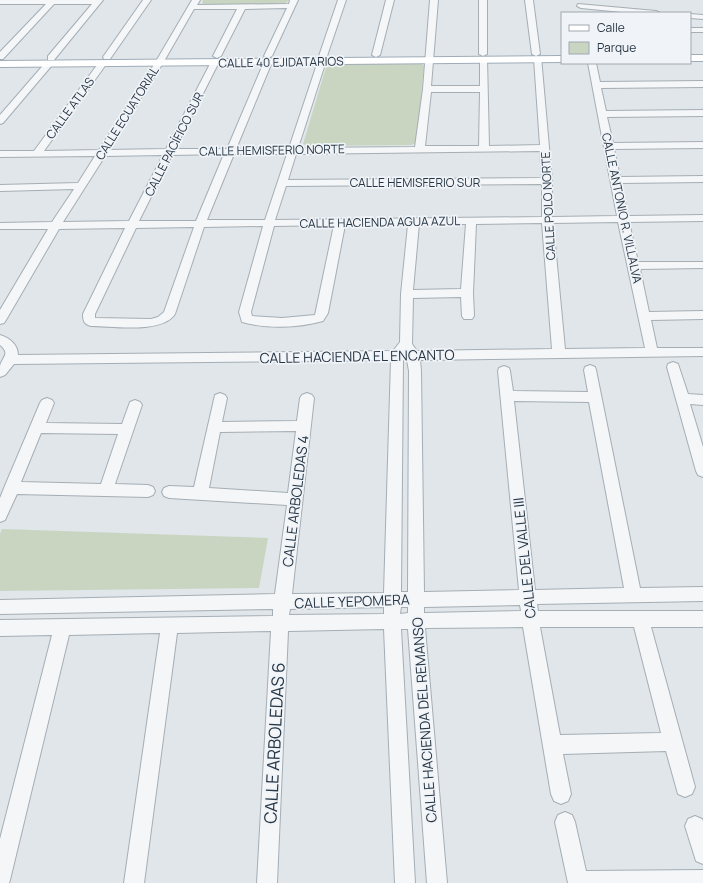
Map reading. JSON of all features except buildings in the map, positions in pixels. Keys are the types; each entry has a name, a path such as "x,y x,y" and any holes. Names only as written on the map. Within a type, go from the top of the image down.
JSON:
{"main road":[{"path":"691,53 703,53"},
{"name":"CALLE 40 EJIDATARIOS","path":"537,57 561,54"},
{"name":"CALLE 40 EJIDATARIOS","path":"322,58 376,55 430,58"},
{"name":"CALLE 40 EJIDATARIOS","path":"0,57 50,61"},
{"name":"CALLE 40 EJIDATARIOS","path":"0,64 50,61 322,58 537,57 561,59"},
{"path":"691,58 703,58"}],"street":[{"name":"CALLE ATLAS","path":"37,153 147,0"},
{"path":"340,222 322,313 319,318 309,321 261,321 250,320 245,316 269,223 342,0"},
{"path":"376,55 390,0"},
{"path":"420,148 430,58 434,0"},
{"path":"483,0 484,148"},
{"name":"CALLE POLO NORTE","path":"530,0 537,57 547,181 547,220 559,353"},
{"path":"1,3 98,1"},
{"path":"0,121 98,1"},
{"path":"0,57 52,2"},
{"path":"194,4 242,7 292,3 200,224"},
{"name":"CALLE ECUATORIAL","path":"0,320 56,225 194,4"},
{"path":"582,6 645,12"},
{"name":"CALLE PACÍFICO SUR","path":"200,224 166,317 162,320 151,323 91,322 89,320 89,314 132,224 170,152 242,7"},
{"path":"691,16 703,17"},
{"path":"691,30 703,30"},
{"name":"CALLE ANTONIO R. VILLALVA","path":"592,64 623,219 652,352"},
{"path":"597,85 703,84"},
{"path":"427,89 484,89"},
{"path":"602,114 703,113"},
{"path":"609,146 703,145"},
{"name":"CALLE HEMISFERIO NORTE","path":"0,154 420,148 544,148"},
{"path":"615,180 703,179"},
{"name":"CALLE HEMISFERIO SUR","path":"283,183 547,181"},
{"path":"0,188 80,186"},
{"name":"CALLE HACIENDA AGUA AZUL","path":"0,226 703,218"},
{"name":"CALLE HACIENDA DEL REMANSO","path":"405,883 392,600 407,294 414,221"},
{"path":"468,316 467,294 471,221"},
{"path":"634,266 703,265"},
{"path":"407,294 467,294"},
{"path":"645,316 703,315"},
{"path":"0,339 6,342 12,353 11,360 0,372"},
{"name":"CALLE HACIENDA EL ENCANTO","path":"11,360 405,351 559,353 703,352"},
{"name":"CALLE HACIENDA DEL REMANSO","path":"405,351 415,371 416,621 437,883"},
{"path":"672,366 703,471"},
{"path":"590,370 633,595"},
{"name":"CALLE DEL VALLE III","path":"504,371 527,598 560,794"},
{"path":"507,396 595,397"},
{"path":"200,494 220,398"},
{"name":"CALLE ARBOLEDAS 4","path":"282,603 304,426 306,398"},
{"path":"682,399 703,400"},
{"path":"0,516 47,402"},
{"path":"106,490 135,405"},
{"path":"214,427 304,426"},
{"path":"36,428 126,429"},
{"path":"11,488 148,491"},
{"path":"169,492 295,499"},
{"name":"CALLE YEPOMERA","path":"0,607 282,603 703,594"},
{"name":"CALLE ARBOLEDAS 6","path":"267,883 282,603"},
{"path":"640,618 685,787"},
{"name":"CALLE YEPOMERA","path":"0,628 530,619 703,619"},
{"path":"134,883 170,625"},
{"path":"0,880 62,627"},
{"path":"552,745 672,742"},
{"path":"565,822 578,882 703,880"},
{"path":"695,826 703,854"}],"green space":[{"path":"203,0 289,0 285,4 205,5 202,3"},
{"path":"420,63 424,66 417,143 411,145 307,146 303,144 327,64"},
{"path":"2,529 268,538 259,588 0,591 0,534"}]}
